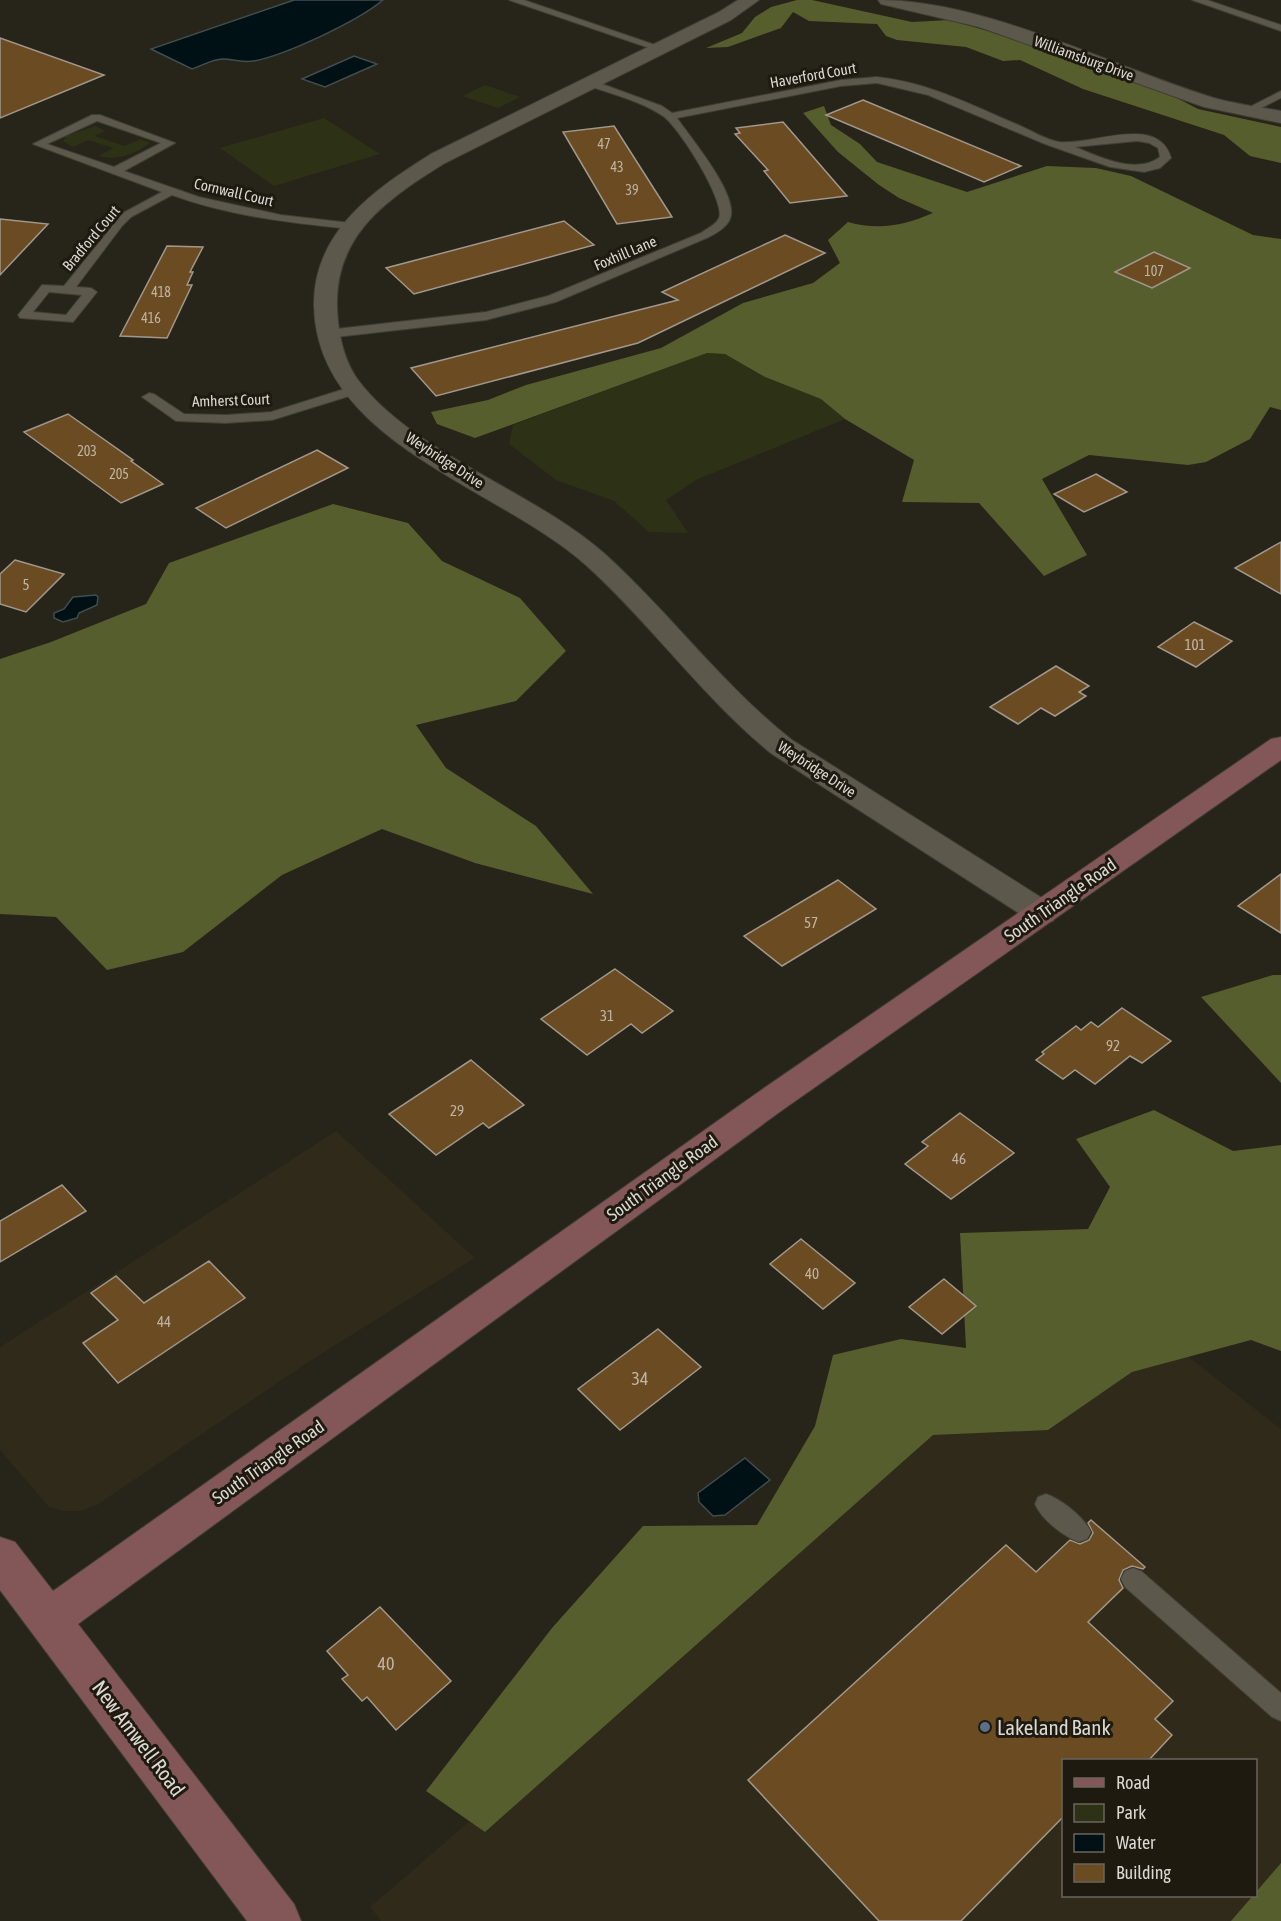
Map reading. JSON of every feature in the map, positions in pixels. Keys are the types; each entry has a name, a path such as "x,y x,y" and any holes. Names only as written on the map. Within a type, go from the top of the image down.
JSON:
{"street":[{"name":"Weybridge Drive","path":"750,0 725,16 455,150 408,176 384,194 351,226 328,268 323,313 327,334 335,356 354,390 393,426 423,448 568,538 596,560 747,719 782,747 1041,913"},
{"name":"Williamsburg Drive","path":"886,0 985,23 1210,103 1281,117"},
{"name":"South Triangle Road","path":"49,1619 760,1108 1281,746"},
{"name":"New Amwell Road","path":"0,1556 277,1921"}],"lane":[{"path":"514,0 659,48"},
{"path":"1197,0 1281,28"},
{"name":"Haverford Court","path":"670,116 732,106 842,83 879,80 916,88 1059,145 1129,168 1157,165 1166,158 1163,149 1149,141 1127,137 1059,145"},
{"name":"Foxhill Lane","path":"327,334 486,316 552,299 705,235 720,225 726,216 727,207 721,192 670,116 658,108 590,83"},
{"path":"1247,111 1281,94"},
{"name":"Cornwall Court","path":"115,171 170,143 96,117 38,144 171,191 239,211 351,226"},
{"name":"Bradford Court","path":"67,290 127,215 171,191"},
{"name":"Bradford Court","path":"46,288 67,290 91,292 69,319 24,315 46,288"},
{"name":"Amherst Court","path":"149,397 181,418 226,419 272,416 354,390"},
{"path":"1046,1504 1079,1532"},
{"path":"1133,1579 1281,1709"}],"shaded area":[{"path":"336,1131 475,1258 310,1361 97,1505 80,1511 63,1511 49,1507 0,1450 0,1347"},
{"path":"1094,1283 1281,1429 1281,1892 1256,1921 381,1921 370,1907"}],"green space":[{"path":"797,0 812,0 912,22 949,20 1154,86 1198,109 1281,127 1281,163 1250,156 1224,135 1083,89 1020,60 1003,61 966,47 897,40 886,36 877,24 809,21 793,12 781,28 728,47 706,48 742,33 755,17 771,7"},
{"path":"485,85 520,97 498,108 462,96"},
{"path":"824,106 831,125 860,144 877,162 967,192 1047,166 1096,168 1131,176 1253,235 1281,239 1281,410 1270,407 1250,439 1206,462 1188,465 1089,455 1042,479 1087,555 1044,576 979,503 902,502 914,460 845,419 821,399 765,377 725,354 707,353 475,438 437,424 431,412 488,400 526,385 661,348 743,303 813,283 840,263 828,240 848,222 870,226 892,225 933,213 899,198 838,152 803,113"},
{"path":"324,118 380,154 274,186 220,148"},
{"path":"96,126 105,131 95,136 124,146 141,139 150,143 132,153 112,158 99,156 113,148 88,140 73,147 63,141 66,136"},
{"path":"707,353 725,354 765,377 821,399 845,419 696,480 666,500 688,533 649,532 614,501 556,480 509,444 513,425"},
{"path":"333,504 408,523 442,561 520,598 566,651 516,701 416,725 446,768 536,826 593,894 475,863 382,829 282,875 183,952 107,970 56,917 0,914 0,659 51,642 146,604 169,563"},
{"path":"1273,975 1281,975 1281,1083 1201,997"},
{"path":"1154,1110 1233,1151 1281,1145 1281,1351 1251,1340 1132,1372 1048,1430 933,1435 485,1832 426,1791 552,1628 643,1526 757,1525 815,1426 833,1355 901,1339 966,1348 960,1233 1088,1229 1110,1187 1076,1139"},
{"path":"1281,1863 1281,1921 1231,1921 1252,1897 1257,1897 1257,1891"}],"water":[{"path":"294,0 383,0 357,18 321,36 268,58 254,61 219,59 192,69 151,49"},
{"path":"354,56 377,64 325,87 302,79"},
{"path":"96,595 97,605 79,613 77,618 63,622 54,618 54,613 64,609 73,597"},
{"path":"745,1458 770,1480 725,1515 713,1516 699,1502 698,1493"}],"building":[{"path":"0,38 104,75 0,118"},
{"path":"863,100 1021,166 984,182 826,115"},
{"path":"783,122 847,196 790,203 764,171 768,170 735,134 740,133 736,128"},
{"path":"614,126 672,217 617,224 563,132"},
{"path":"0,219 48,224 0,275"},
{"path":"564,221 594,245 414,294 386,268"},
{"path":"785,235 825,253 638,343 436,396 411,368 678,300 662,292"},
{"path":"167,246 203,247 190,272 193,272 187,285 192,285 167,338 120,336"},
{"path":"1154,252 1190,268 1152,288 1115,272"},
{"path":"68,414 163,484 121,503 24,432"},
{"path":"317,450 348,468 226,528 196,508"},
{"path":"1096,474 1127,492 1084,512 1054,494"},
{"path":"1281,542 1281,594 1235,568"},
{"path":"15,560 64,574 26,612 0,604 0,574"},
{"path":"1194,622 1232,641 1196,667 1158,647"},
{"path":"1056,666 1089,686 1079,692 1086,696 1055,716 1041,708 1018,724 990,707"},
{"path":"1281,874 1281,933 1238,906"},
{"path":"838,880 876,909 782,966 744,936"},
{"path":"615,969 673,1011 642,1033 631,1024 587,1055 541,1019"},
{"path":"1122,1008 1171,1041 1142,1063 1130,1056 1095,1084 1075,1070 1063,1079 1036,1060 1044,1054 1042,1052 1076,1026 1081,1030 1091,1022 1098,1027"},
{"path":"471,1060 524,1105 489,1128 483,1123 436,1155 389,1114"},
{"path":"960,1113 1014,1153 951,1199 905,1164 928,1146 922,1142"},
{"path":"62,1185 86,1211 0,1262 0,1221"},
{"path":"801,1239 855,1283 823,1309 770,1264"},
{"path":"209,1261 245,1298 118,1383 83,1343 118,1320 91,1293 116,1276 144,1303"},
{"path":"944,1279 976,1306 942,1334 909,1307"},
{"path":"658,1329 701,1367 620,1430 578,1389"},
{"name":"Lakeland Bank","path":"1091,1520 1145,1567 1143,1569 1132,1566 1123,1570 1119,1580 1123,1588 1088,1622 1173,1701 1155,1719 1172,1735 1150,1759 1062,1759 1062,1818 961,1921 879,1921 748,1780 1006,1545 1036,1572 1070,1540 1080,1544 1089,1540 1093,1533 1088,1523"},
{"path":"380,1607 451,1681 396,1730 367,1697 362,1701 342,1679 348,1675 327,1651"}],"place":[{"name":"Lakeland Bank","path":"985,1727"}]}
